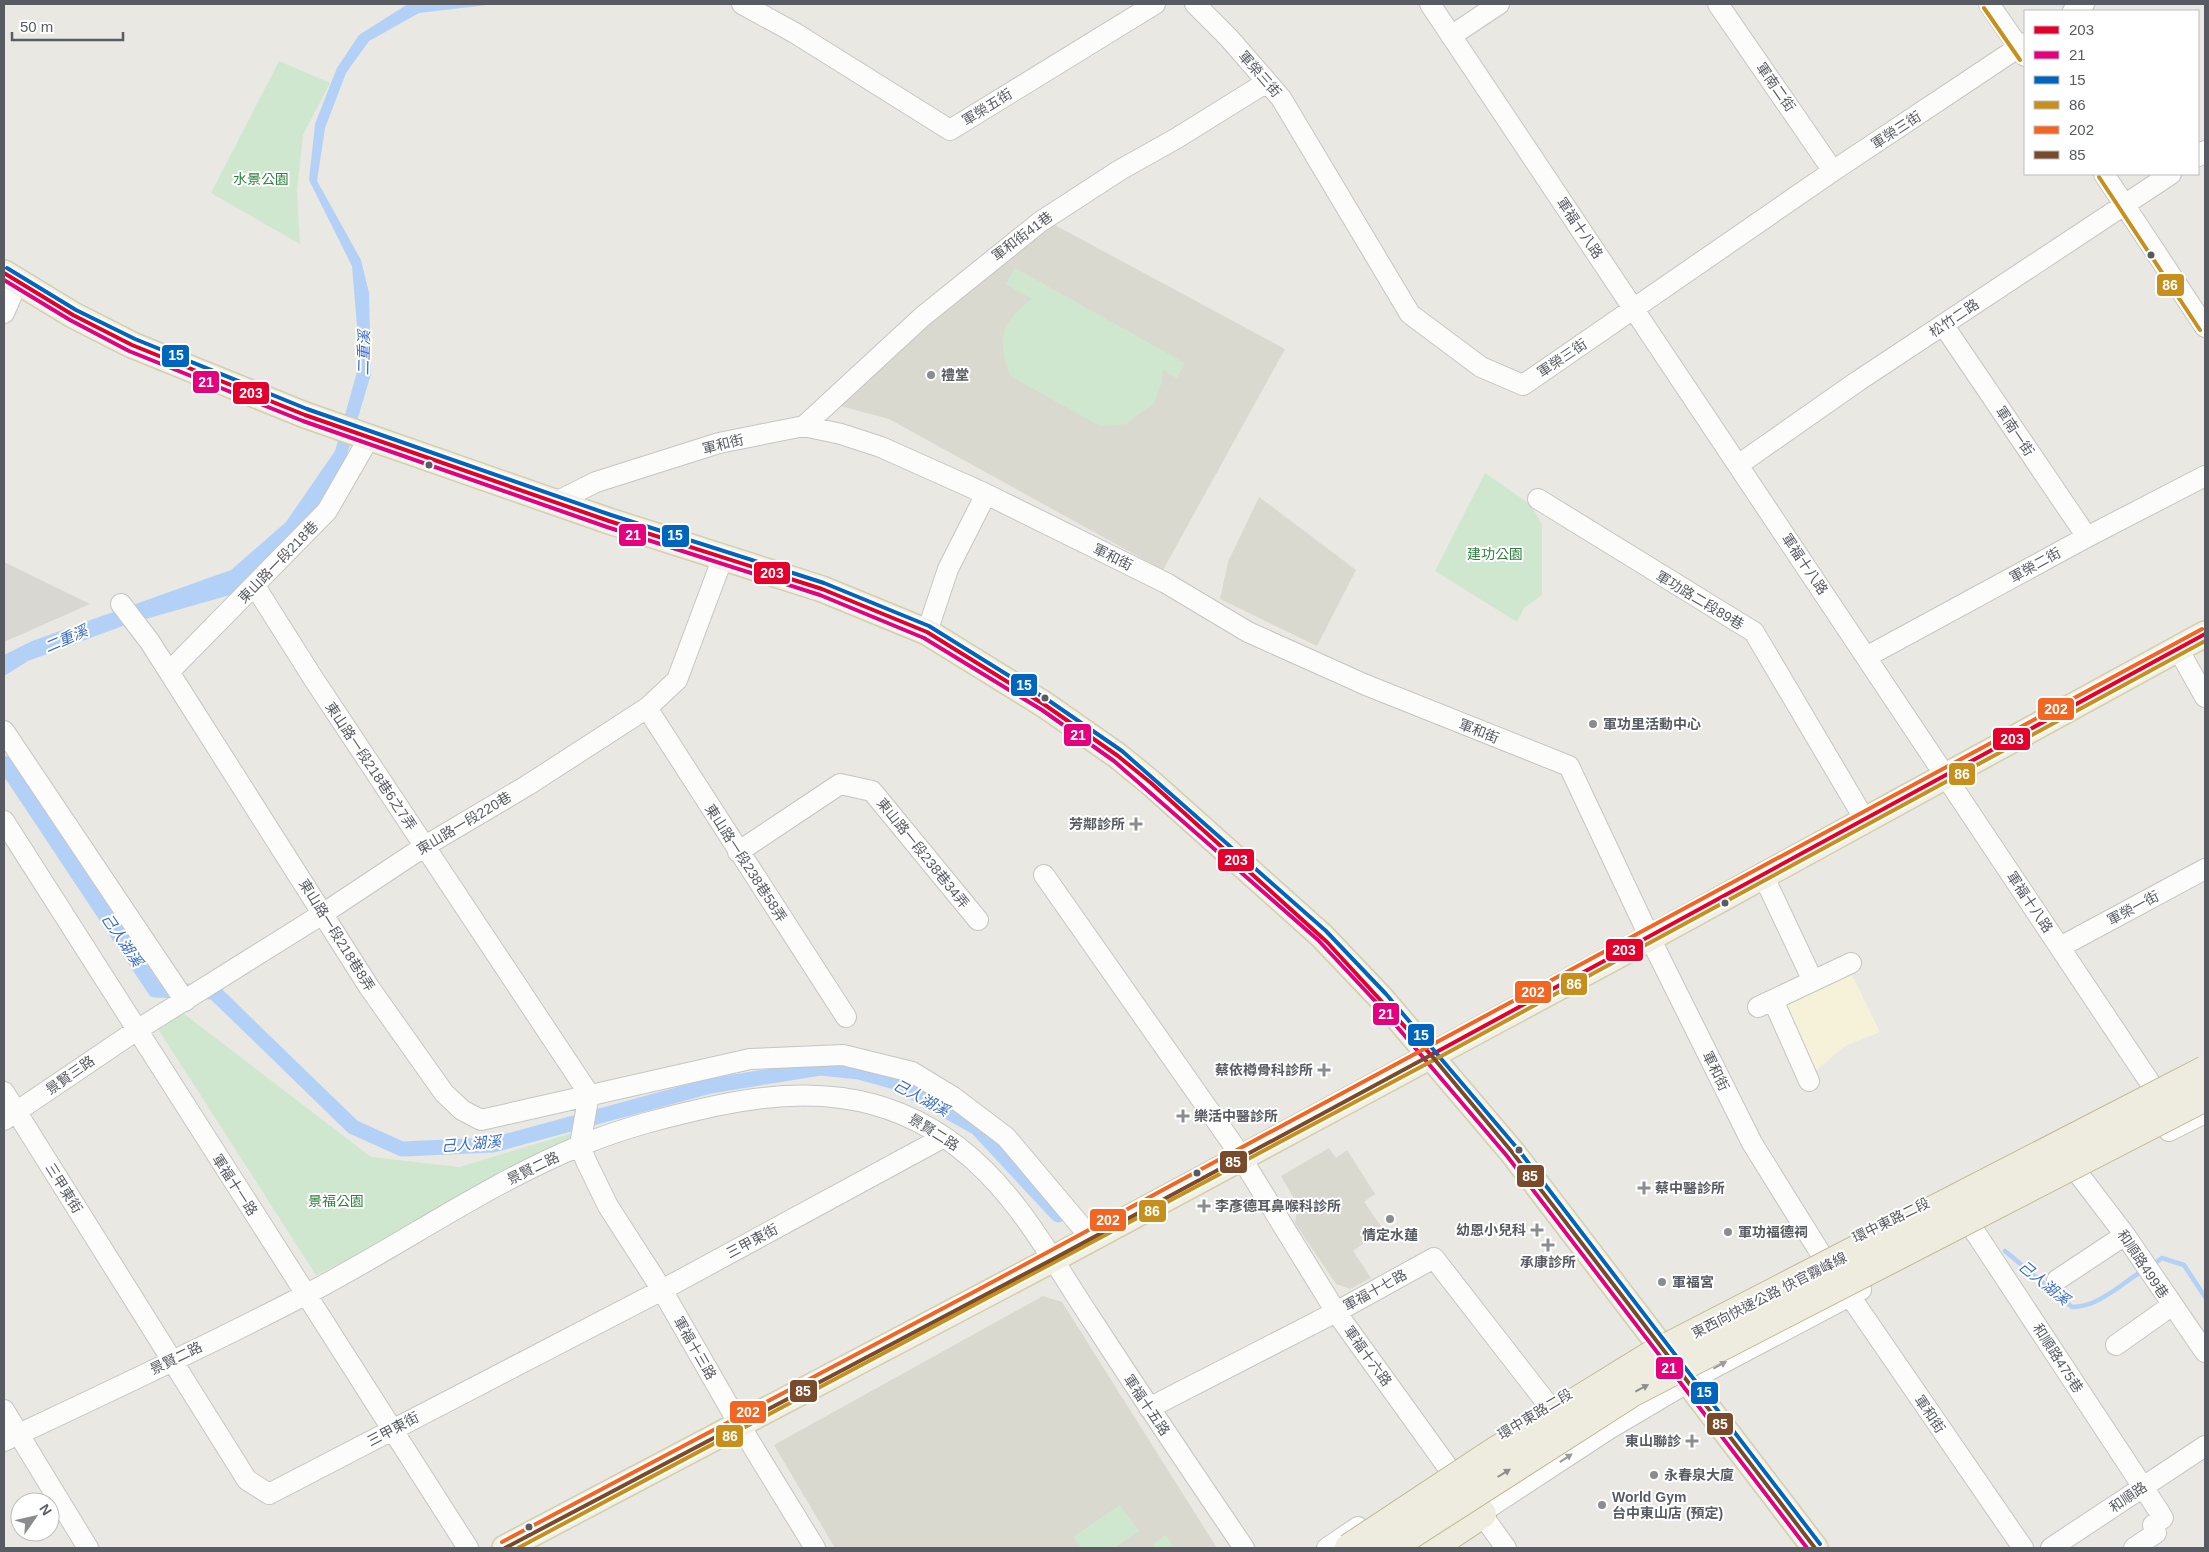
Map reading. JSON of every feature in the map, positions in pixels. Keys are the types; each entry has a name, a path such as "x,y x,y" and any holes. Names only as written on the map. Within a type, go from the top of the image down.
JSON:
{"highway":[{"path":"1654,1349 1766,1276 1952,1179 2205,1052"},
{"name":"東西向快速公路 快官霧峰線","path":"1349,1548 1654,1349 2205,1070"},
{"name":"東西向快速公路 快官霧峰線","path":"1390,1548 1633,1392 2205,1097"},
{"path":"1432,1548 1482,1514"}],"main road":[{"path":"11,277 73,315 132,345 305,415 556,502 822,589 927,632 1045,705 1118,756 1151,782 1328,942 1431,1055 1512,1152 1654,1349 1688,1383 1815,1548"},
{"path":"505,1548 1054,1258 1650,938 2205,634"}],"street":[{"name":"軍榮五街","path":"742,4 795,33 950,130 1155,4"},
{"name":"軍榮三街","path":"1195,4 1281,98 1410,314 1481,367 1523,385 1833,171 2023,49"},
{"name":"軍福十八路","path":"1430,4 2179,1126"},
{"path":"1451,36 1499,4"},
{"name":"軍南二街","path":"1718,4 1833,171"},
{"path":"1989,4 2023,49"},
{"name":"軍和街41巷","path":"804,426 922,317 1040,222 1120,170 1177,138 1268,82"},
{"path":"2105,175 2205,327"},
{"name":"松竹二路","path":"1738,465 1858,381 2171,175"},
{"path":"4,313 11,277"},
{"name":"軍南一街","path":"1944,326 2086,537"},
{"name":"軍和街","path":"556,502 596,482 719,443 804,426 841,434 881,448 986,494 1166,583 1248,632 1366,686 1569,766 1650,938 1752,1143 1849,1296 2023,1548"},
{"name":"東山路一段218巷","path":"169,672 255,586 326,511 369,438"},
{"name":"軍榮二街","path":"1866,657 2086,537 2205,476"},
{"path":"927,632 948,569 986,494"},
{"name":"軍功路二段89巷","path":"1538,499 1754,632 1865,820"},
{"name":"東山路一段220巷","path":"137,1030 324,913 425,846 528,784 647,708 677,680 723,557"},
{"name":"東山路一段218巷6之7弄","path":"255,586 313,678 589,1095"},
{"name":"東山路一段218巷8弄","path":"121,604 150,642 324,913 369,987 444,1093 462,1110 481,1120 750,1059 843,1055 912,1072 953,1097 1006,1137 1091,1238"},
{"path":"2178,649 2205,697"},
{"name":"東山路一段238巷58弄","path":"647,708 846,1017"},
{"path":"4,731 185,1001"},
{"name":"東山路一段238巷34弄","path":"738,852 840,784 872,790 978,920"},
{"name":"軍福十一路","path":"4,821 468,1548"},
{"name":"軍榮一街","path":"2060,947 2205,869"},
{"name":"軍福十六路","path":"1044,875 1240,1157 1336,1312 1506,1548"},
{"path":"1763,875 1813,981"},
{"path":"1809,1081 1765,1004 1851,963"},
{"name":"景賢三路","path":"10,1116 137,1030"},
{"name":"環中東路二段","path":"1327,1548 1448,1467 1549,1406 1821,1254 2205,1061"},
{"name":"三甲東街","path":"4,1092 10,1116 247,1480 269,1494 662,1290 944,1137"},
{"name":"景賢二路","path":"11,1438 306,1295 501,1184 580,1145 683,1113 758,1097 818,1094 868,1102 908,1115 961,1149 999,1186 1054,1258"},
{"path":"580,1145 589,1095"},
{"path":"1415,1548 1482,1514 1609,1429 1688,1383 1973,1229 2205,1113"},
{"name":"軍福十三路","path":"580,1145 608,1206 662,1290 739,1424 815,1548"},
{"name":"和順路499巷","path":"2080,1176 2125,1235 2205,1352"},
{"name":"和順路475巷","path":"1973,1229 2161,1514 2163,1518 2153,1525 2156,1533 2134,1548"},
{"path":"2057,1280 2125,1235"},
{"name":"軍福十五路","path":"1054,1258 1069,1286 1244,1548"},
{"name":"軍福十七路","path":"1149,1408 1336,1312 1434,1258 1549,1406"},
{"path":"2116,1345 2172,1306"},
{"path":"4,1410 11,1438 88,1548"},
{"name":"和順路","path":"2051,1548 2205,1446"},
{"path":"1445,1548 1482,1514"}],"shaded area":[{"path":"1051,223 1285,349 1163,570 889,419 833,404"},
{"path":"1259,497 1356,570 1317,646 1220,599 1228,562"},
{"path":"4,562 90,604 4,642"},
{"path":"1849,969 1880,1032 1845,1046 1811,1075 1779,1001"},
{"path":"1329,1148 1336,1158 1347,1150 1375,1194 1364,1202 1383,1229 1353,1251 1371,1278 1350,1289 1336,1284 1295,1223 1297,1211 1295,1200 1281,1176"},
{"path":"1043,1296 1062,1302 1217,1548 835,1548 774,1445"}],"green space":[{"name":"水景公園","path":"279,61 330,83 303,135 297,190 300,244 211,193"},
{"path":"1015,268 1185,363 1177,378 1163,370 1162,381 1154,403 1126,424 1100,426 1010,376 1003,351 1004,332 1013,316 1032,299 1006,284"},
{"name":"建功公園","path":"1485,473 1531,505 1542,525 1542,595 1524,608 1517,622 1435,571"},
{"name":"景福公園","path":"183,1013 371,1157 459,1167 579,1131 587,1148 316,1275 158,1029"},
{"path":"1120,1505 1139,1531 1114,1548 1081,1548 1073,1537"},
{"path":"1166,1535 1174,1548 1155,1548 1152,1545"}],"water":[{"name":"二重溪","path":"408,4 495,4 419,13 369,41 346,73 325,128 317,181 361,260 369,293 371,374 346,458 328,494 252,578 230,595 128,624 28,661 4,676 4,655 32,641 231,570 286,522 335,451 360,361 352,266 309,180 315,124 337,68 359,35"}],"waterway":[{"name":"己人湖溪","path":"4,763 155,990 214,992 353,1127 402,1149 493,1145 710,1086 820,1068 859,1072 895,1082 977,1128 1058,1215"},
{"name":"己人湖溪","path":"2005,1251 2072,1307 2090,1304 2099,1300 2139,1273"},
{"name":"己人湖溪","path":"2155,1263 2162,1258 2184,1265 2205,1297"}],"transit line":[{"name":"86","path":"1984,8 2020,60"},
{"name":"86","path":"2099,177 2200,330"},
{"name":"15","path":"7,268 76,310 135,339 307,409 611,515 824,583 929,626 1048,700 1122,751 1326,931 1386,994 1517,1148 1820,1544"},
{"name":"203","path":"4,273 73,315 132,345 305,415 609,521 822,589 927,632 1045,705 1118,756 1151,783 1327,942 1431,1055"},
{"name":"21","path":"4,280 70,320 129,351 303,421 607,527 820,595 924,638 1042,710 1114,761 1318,940 1376,1002 1507,1156 1807,1548"},
{"name":"202","path":"502,1542 1354,1089 2202,629"},
{"name":"203","path":"1431,1055 2205,634"},
{"name":"86","path":"518,1548 1363,1098 2205,641"},
{"name":"85","path":"1431,1055 1512,1152 1815,1548"},
{"name":"85","path":"505,1548 1055,1258 1431,1055"}],"place":[{"name":"禮堂","path":"931,375"},
{"name":"軍功里活動中心","path":"1593,724"},
{"name":"芳鄰診所","path":"1136,824"},
{"name":"蔡依樽骨科診所","path":"1324,1070"},
{"name":"樂活中醫診所","path":"1183,1116"},
{"name":"蔡中醫診所","path":"1644,1188"},
{"name":"李彥德耳鼻喉科診所","path":"1204,1206"},
{"name":"情定水蓮","path":"1390,1219"},
{"name":"幼恩小兒科","path":"1537,1230"},
{"name":"軍功福德祠","path":"1728,1232"},
{"name":"承康診所","path":"1548,1245"},
{"name":"軍福宮","path":"1662,1282"},
{"name":"東山聯診","path":"1692,1441"},
{"name":"永春泉大廈","path":"1654,1475"},
{"name":"World Gym 台中東山店 (預定)","path":"1602,1505"}]}
